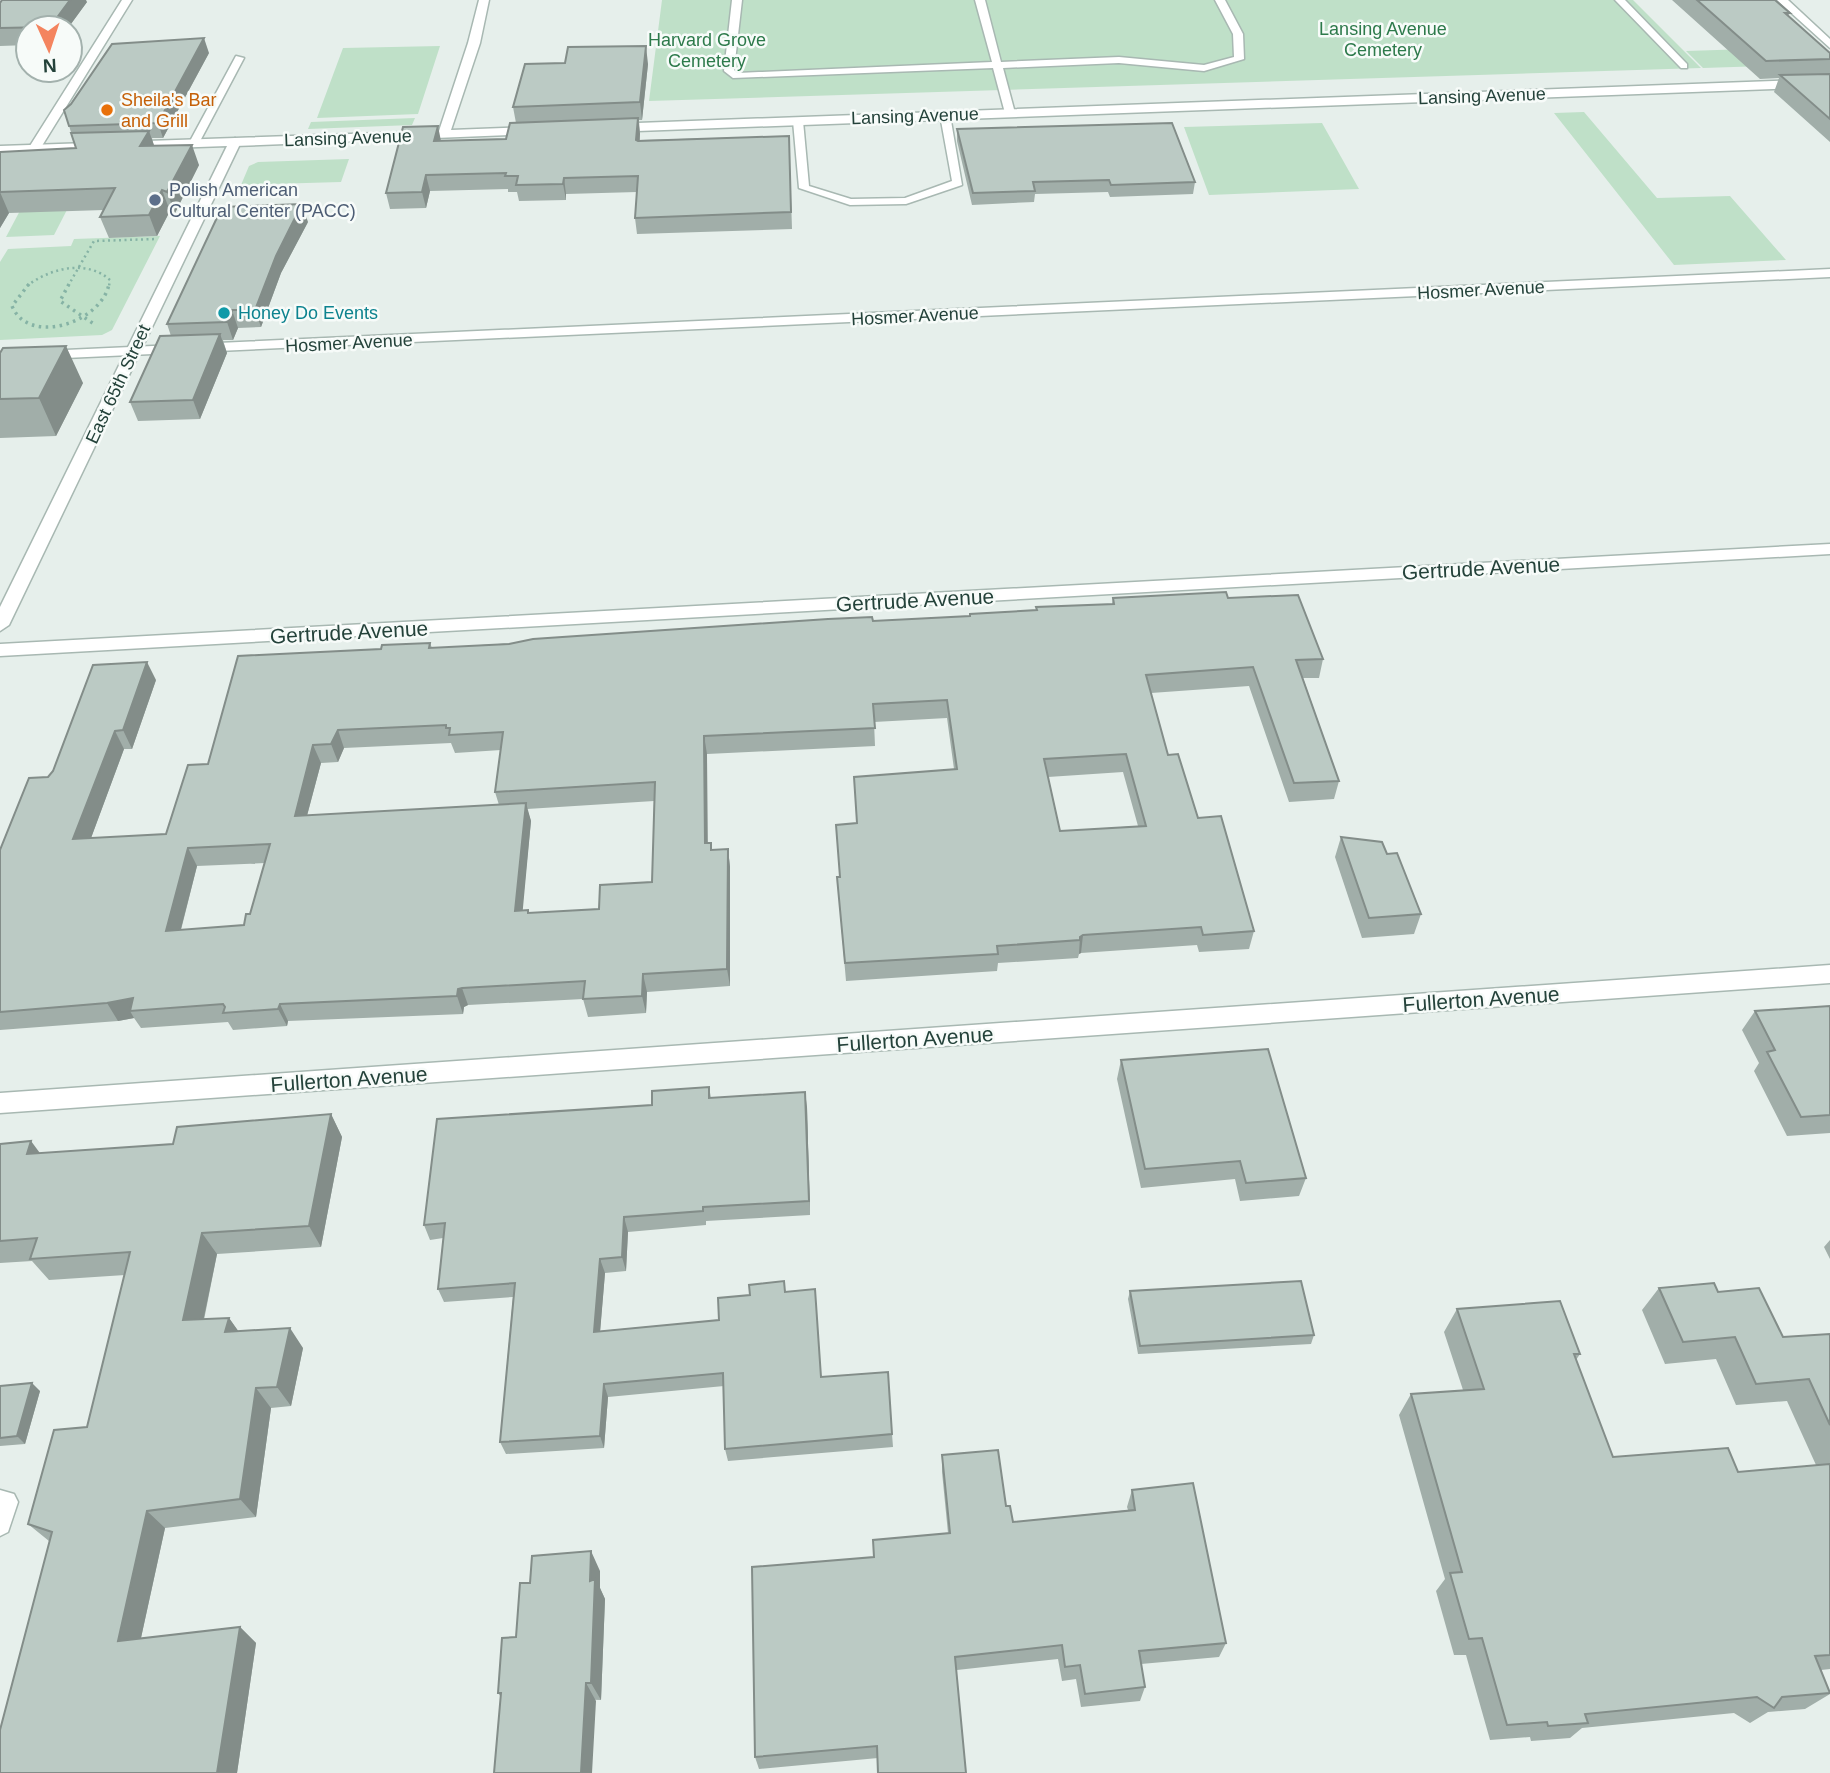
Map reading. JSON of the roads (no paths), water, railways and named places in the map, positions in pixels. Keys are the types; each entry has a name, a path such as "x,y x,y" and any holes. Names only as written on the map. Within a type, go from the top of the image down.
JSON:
{"street":[{"path":"34,149 127,0"},
{"path":"444,134 474,43 484,0"},
{"path":"1782,0 1830,45"},
{"name":"Lansing Avenue","path":"594,128 1830,83"},
{"name":"Lansing Avenue","path":"0,150 553,130"},
{"name":"East 65th Street","path":"0,625 235,142"},
{"name":"Hosmer Avenue","path":"0,357 1830,273"},
{"name":"Gertrude Avenue","path":"0,650 1830,549"},
{"name":"Fullerton Avenue","path":"0,1103 1830,974"}],"lane":[{"path":"737,0 729,71 736,76 1119,60 1204,68 1240,59 1238,34 1220,0"},
{"path":"981,0 1010,113"},
{"path":"1620,0 1684,66"},
{"path":"194,143 239,58"},
{"path":"798,121 804,188 850,202 906,201 958,183 945,115"},
{"path":"0,1502 6,1502 0,1524"}],"place":[{"name":"Sheila's Bar and Grill","path":"107,110"},
{"name":"Polish American Cultural Center (PACC)","path":"155,200"},
{"name":"Honey Do Events","path":"224,313"}],"park label":[{"name":"Lansing Avenue Cemetery","path":"1383,39"},
{"name":"Harvard Grove Cemetery","path":"707,50"}]}
